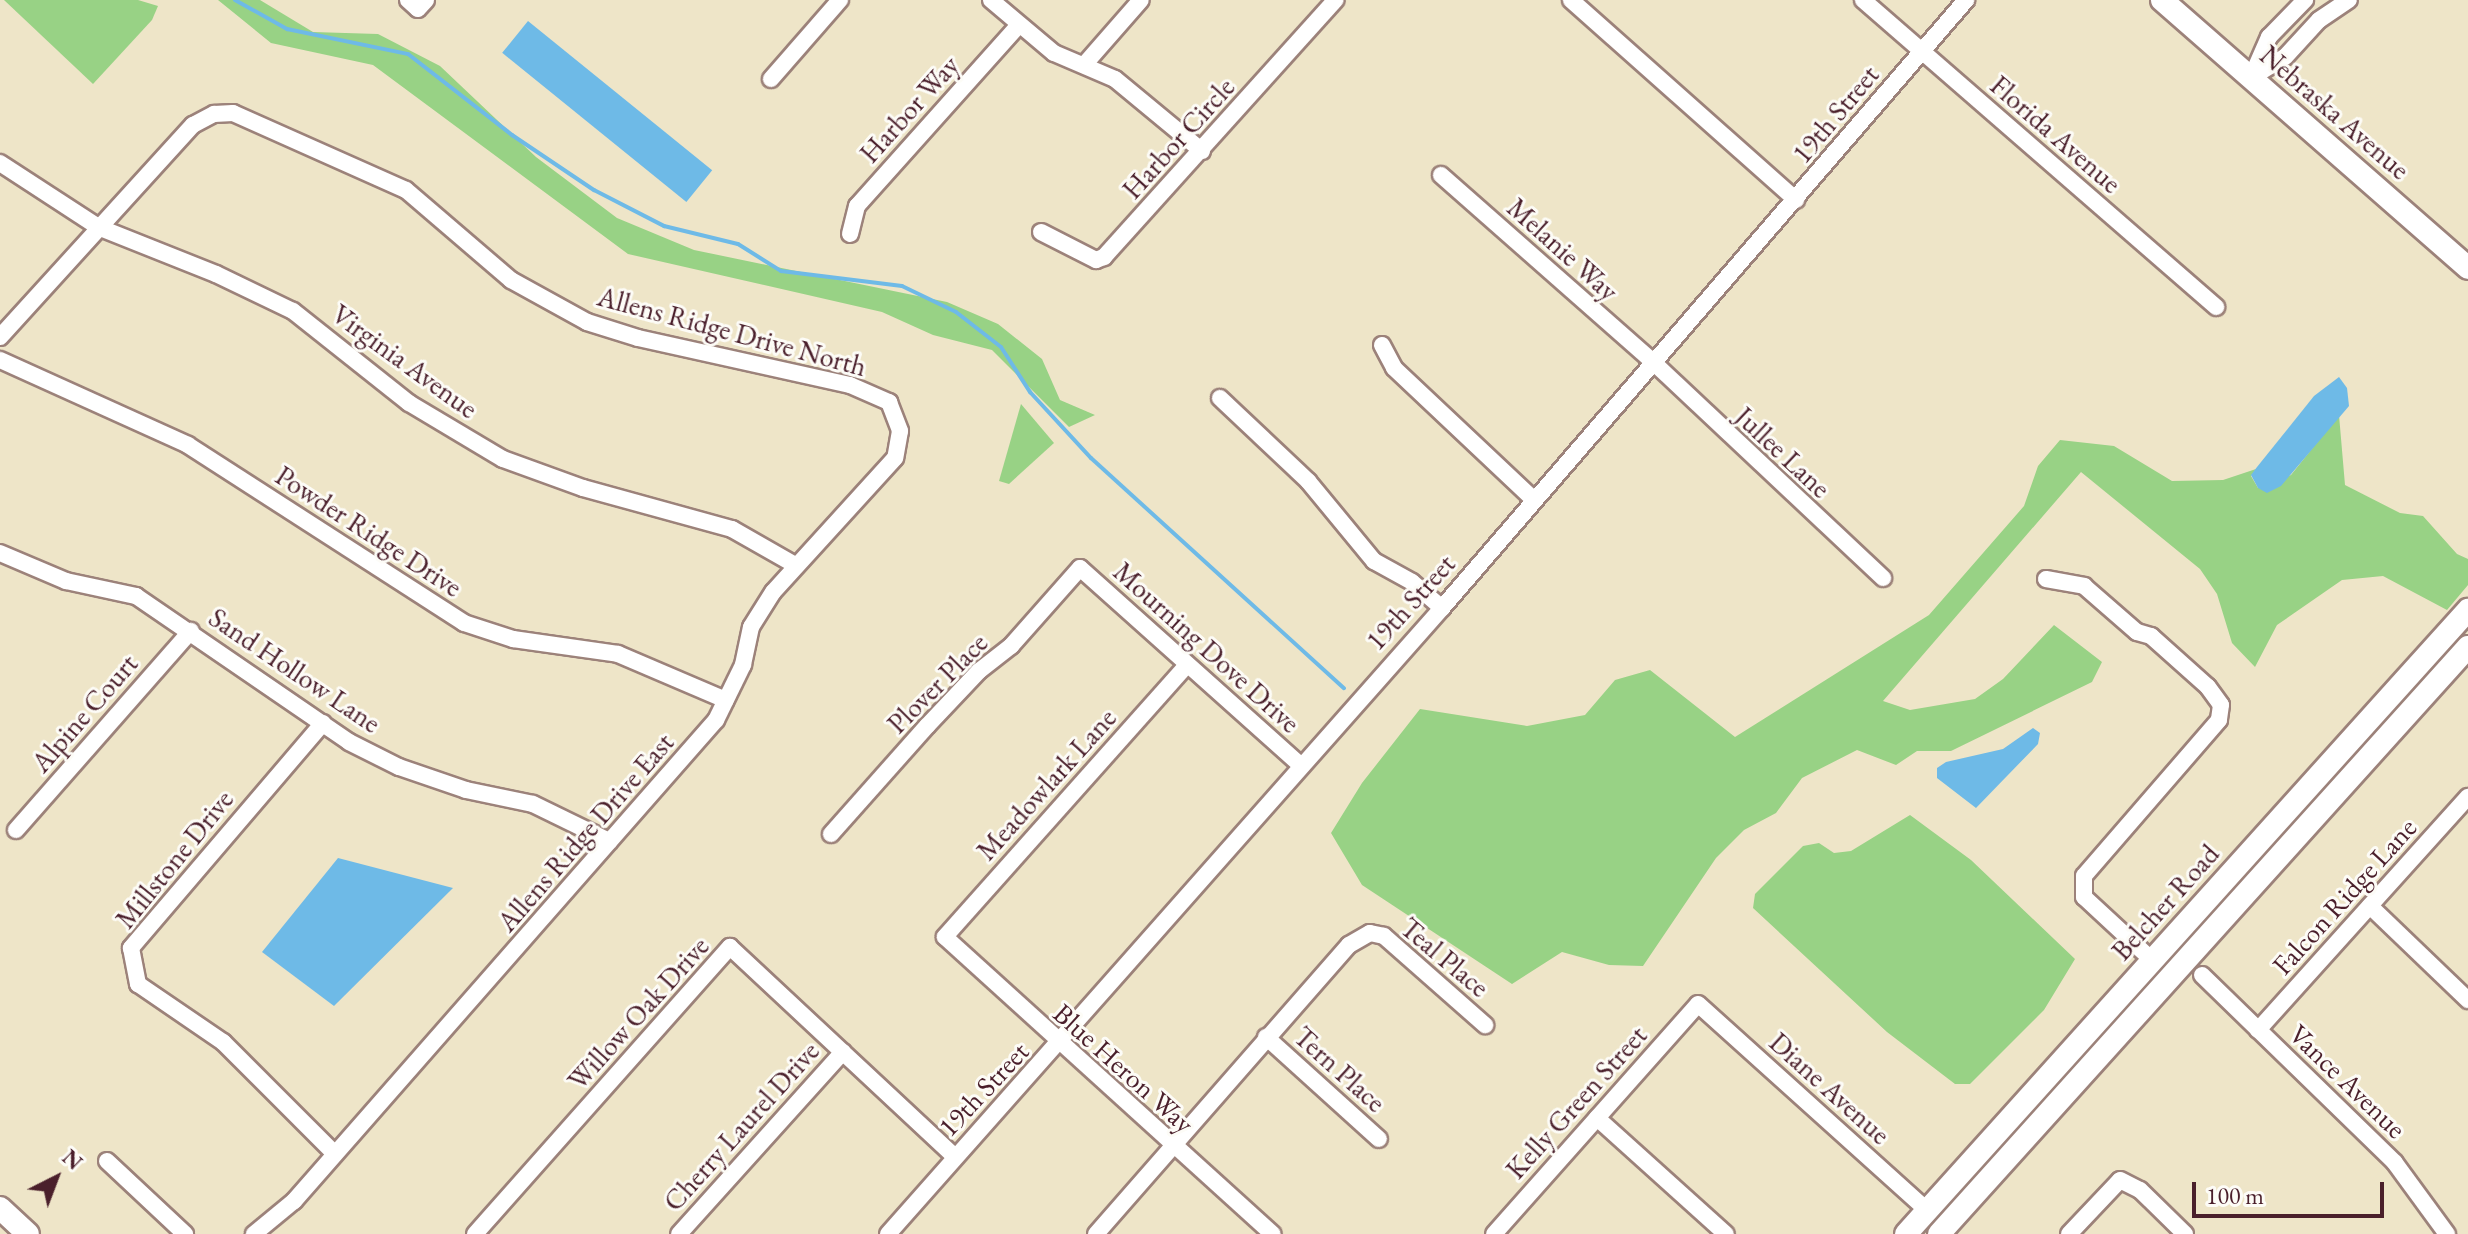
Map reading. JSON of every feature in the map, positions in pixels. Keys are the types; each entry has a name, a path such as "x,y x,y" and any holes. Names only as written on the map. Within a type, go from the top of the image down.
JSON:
{"main road":[{"name":"Nebraska Avenue","path":"2162,0 2468,268"},
{"name":"Belcher Road","path":"1906,1234 2468,610"},
{"name":"Belcher Road","path":"1939,1234 2468,647"},
{"path":"0,1208 28,1234"}],"street":[{"path":"771,79 840,0"},
{"path":"991,0 1054,53 1115,79 1202,151"},
{"path":"1084,65 1141,0"},
{"name":"Harbor Circle","path":"1041,232 1096,260 1104,257 1335,0"},
{"path":"1571,0 1796,200"},
{"name":"Florida Avenue","path":"1863,0 2216,307"},
{"name":"19th Street","path":"888,1234 1058,1046 1300,765 1442,608 1966,0"},
{"path":"2251,78 2269,37 2305,0"},
{"path":"2318,0 2329,14"},
{"path":"2251,78 2285,57 2329,14 2349,0"},
{"name":"Harbor Way","path":"850,234 857,206 1019,25"},
{"name":"Allens Ridge Drive North","path":"98,227 205,117 233,113 406,190 511,280 587,322 638,338 850,385 889,402 900,431"},
{"name":"Virginia Avenue","path":"0,163 98,227 216,274 293,311 409,403 503,459 583,488 732,529 795,565"},
{"name":"Melanie Way","path":"1441,175 1652,361"},
{"path":"0,337 98,227"},
{"path":"1382,345 1394,368 1534,500"},
{"name":"Powder Ridge Drive","path":"0,360 188,445 464,623 513,639 618,654 726,700"},
{"name":"Jullee Lane","path":"1652,361 1883,578"},
{"path":"1220,398 1308,481 1374,561 1412,582 1442,608"},
{"name":"Allens Ridge Drive East","path":"254,1234 294,1201 716,720 743,665 751,627 795,565 895,458 900,431"},
{"name":"Sand Hollow Lane","path":"0,553 66,581 136,596 323,723 399,767 466,790 533,804 609,841"},
{"name":"Mourning Dove Drive","path":"1080,568 1300,765"},
{"name":"Plover Place","path":"831,834 927,726 979,671 1011,646 1080,568"},
{"path":"2046,579 2084,586 2137,632 2151,636 2208,687 2221,705 2219,720 2084,876 2084,897 2153,961"},
{"name":"Alpine Court","path":"16,830 191,631"},
{"name":"Meadowlark Lane","path":"945,937 1187,665"},
{"name":"Millstone Drive","path":"323,723 131,948 138,984 223,1042 335,1154"},
{"name":"Falcon Ridge Lane","path":"2258,1030 2468,797"},
{"path":"2370,906 2468,1000"},
{"name":"Teal Place","path":"1266,1037 1349,945 1370,933 1384,936 1485,1025"},
{"name":"Blue Heron Way","path":"945,937 1058,1046 1272,1234"},
{"name":"Willow Oak Drive","path":"475,1234 730,947 955,1157"},
{"name":"Vance Avenue","path":"2202,975 2395,1163 2447,1234"},
{"name":"Diane Avenue","path":"1698,1004 1927,1210"},
{"name":"Kelly Green Street","path":"1495,1234 1698,1004"},
{"path":"1096,1234 1266,1037"},
{"name":"Tern Place","path":"1266,1037 1379,1139"},
{"name":"Cherry Laurel Drive","path":"679,1234 843,1052"},
{"path":"1597,1118 1726,1234"},
{"path":"107,1161 185,1234"},
{"path":"2069,1234 2120,1180 2140,1190 2185,1234"}],"green space":[{"path":"4,0 138,0 158,6 152,20 93,84"},
{"path":"218,0 260,0 313,32 378,34 440,66 536,157 617,218 694,250 947,302 998,324 1042,359 1060,400 1095,415 1069,427 992,350 933,335 882,312 628,254 373,65 271,43"},
{"path":"1021,404 1054,443 1009,484 999,481"},
{"path":"2339,415 2345,485 2400,513 2423,516 2457,554 2468,559 2468,585 2447,610 2383,576 2342,580 2277,625 2255,667 2232,643 2217,594 2200,569 2081,472 1883,701 1910,710 1975,699 2003,679 2054,625 2102,662 2092,682 1951,751 1917,751 1896,765 1857,750 1802,778 1776,813 1744,830 1716,858 1643,966 1609,965 1562,952 1512,984 1362,885 1331,833 1362,783 1420,709 1527,726 1585,715 1615,680 1650,670 1735,737 1929,615 2024,506 2038,466 2060,440 2114,446 2172,481 2223,480 2256,469 2251,476 2258,488 2291,475"},
{"path":"1910,815 1971,860 2075,959 2044,1010 1970,1084 1955,1084 1887,1032 1753,908 1755,894 1803,846 1819,843 1834,853 1851,851"}],"water":[{"path":"528,21 712,170 686,202 502,53"},
{"path":"2339,377 2347,388 2349,406 2281,486 2267,493 2258,488 2251,475 2314,396"},
{"path":"2033,728 2040,733 2038,744 1976,808 1937,778 1937,768 1946,762 2003,749"},
{"path":"338,858 453,888 334,1006 262,952"}],"waterway":[{"path":"235,0 287,29 408,54 512,135 594,190 664,226 738,244 781,271 902,286 956,312 1001,347 1030,392 1091,458 1344,688"}]}
